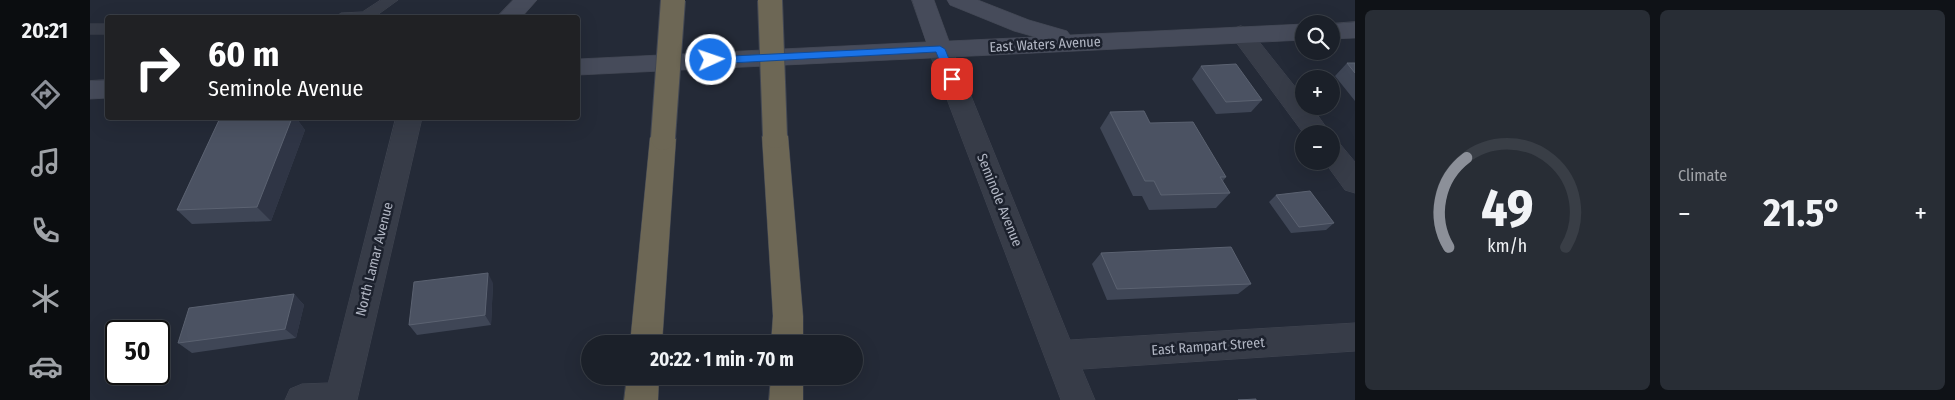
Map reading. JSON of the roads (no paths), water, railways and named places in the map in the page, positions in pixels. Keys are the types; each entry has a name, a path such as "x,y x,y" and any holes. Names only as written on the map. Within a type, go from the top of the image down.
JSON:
{"highway":[{"path":"647,335 673,0"},
{"path":"770,0 775,136 788,316 787,335"},
{"path":"641,400 642,385"},
{"path":"786,400 787,385"}],"main road":[{"path":"510,15 526,0"},
{"path":"532,15 533,0"},
{"name":"Seminole Avenue","path":"923,0 940,49"},
{"path":"958,0 1022,26 1082,42"},
{"path":"1340,31 1355,30"},
{"name":"East Waters Avenue","path":"580,67 1295,32"}],"street":[{"path":"1242,34 1311,125"},
{"name":"Seminole Avenue","path":"940,49 1078,400"},
{"name":"North Lamar Avenue","path":"340,399 409,120"},
{"path":"1340,163 1355,182"},
{"name":"East Rampart Street","path":"1060,355 1355,337"},
{"path":"302,400 340,399"}],"lane":[{"path":"367,15 391,0"},
{"path":"90,29 105,29"}]}
